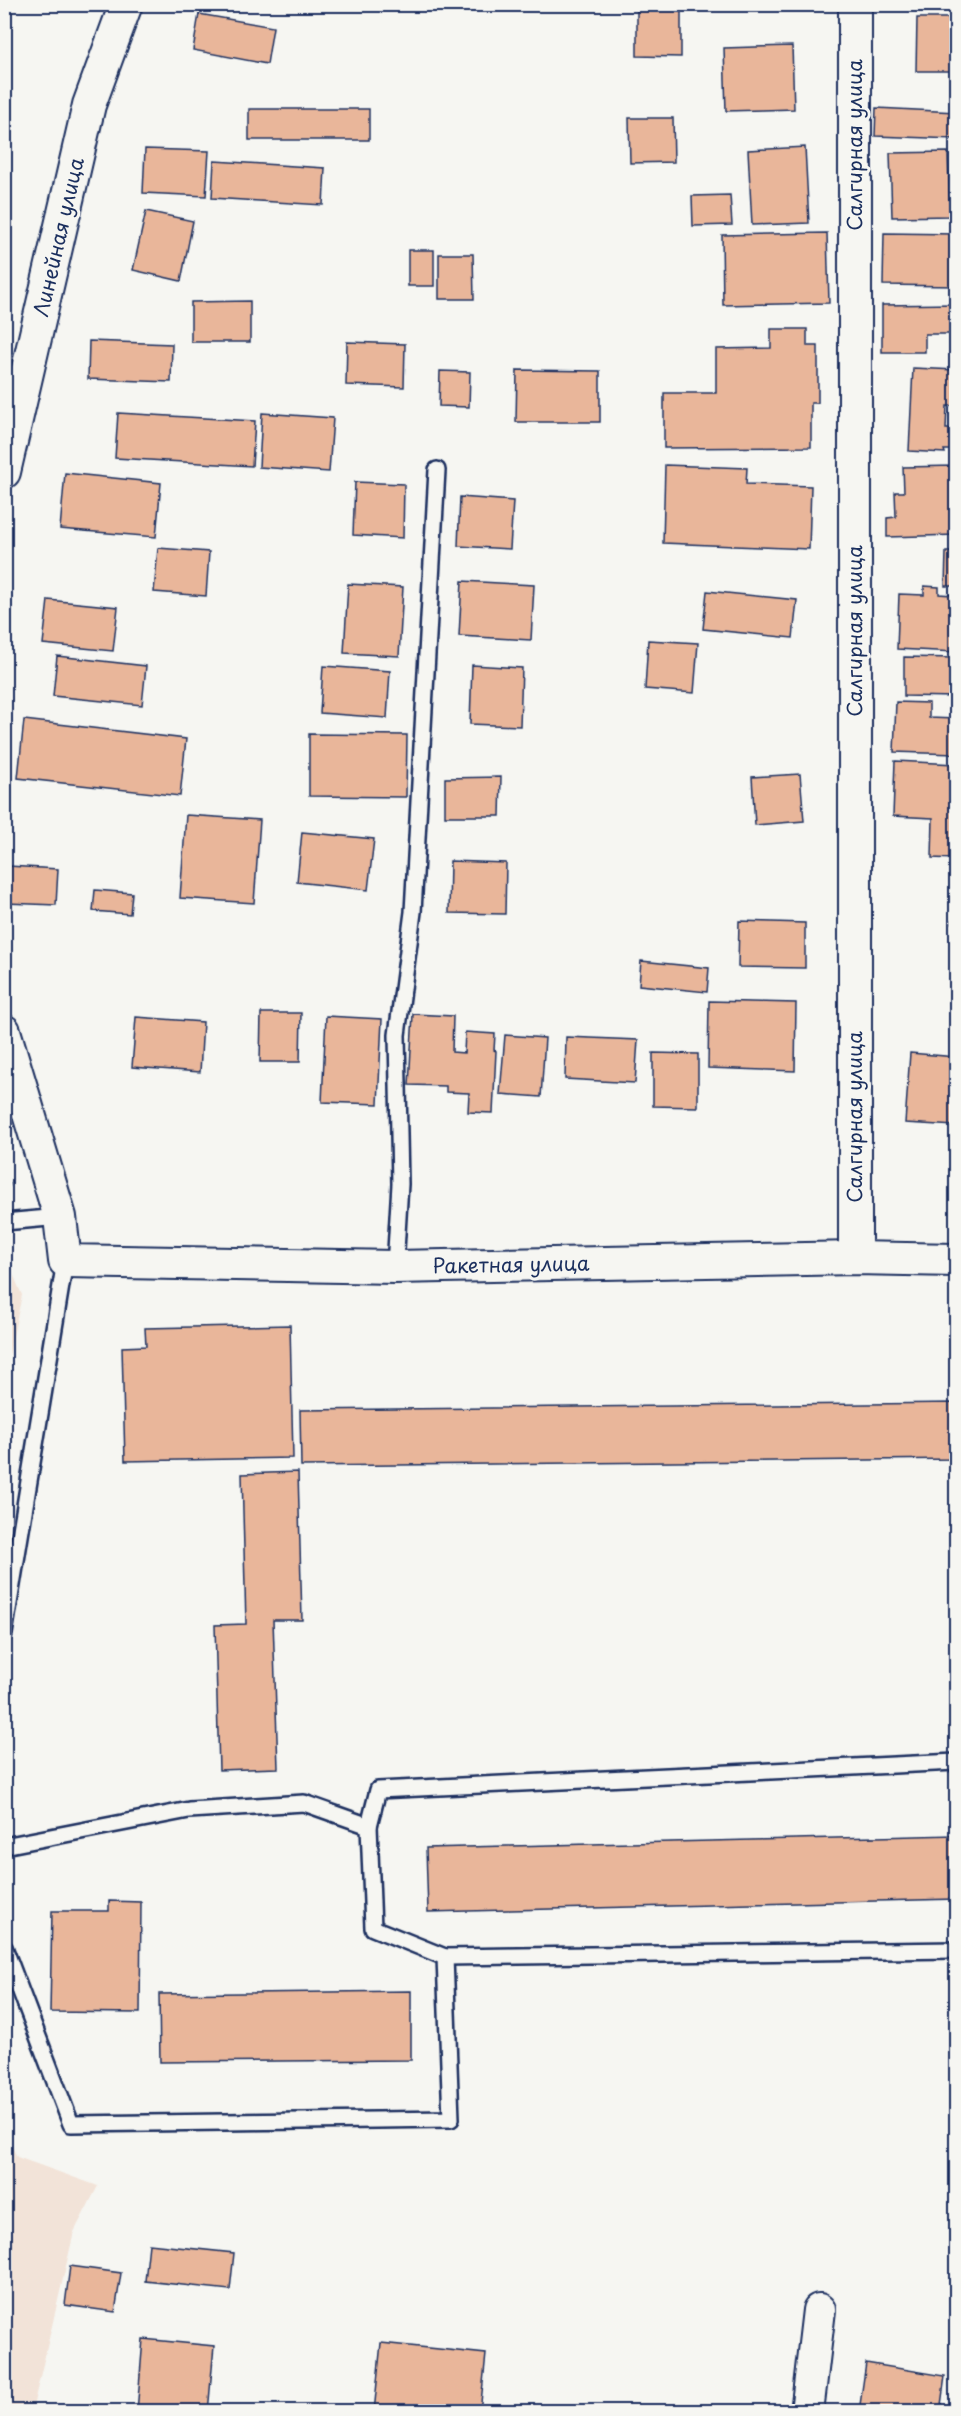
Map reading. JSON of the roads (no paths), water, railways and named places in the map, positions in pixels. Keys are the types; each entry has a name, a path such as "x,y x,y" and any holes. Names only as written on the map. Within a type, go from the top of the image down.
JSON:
{"street":[{"name":"Линейная улица","path":"4,472 89,105 126,4"},
{"name":"Салгирная улица","path":"855,4 855,1258"},
{"path":"4,1031 60,1217 65,1261"},
{"name":"Ракетная улица","path":"65,1261 394,1267 855,1258 957,1260"},
{"path":"807,2412 819,2310"}],"lane":[{"path":"394,1267 400,1184 397,1035 413,912 437,470"},
{"path":"4,1222 60,1217"},
{"path":"4,1634 65,1261"},
{"path":"957,1762 378,1790 369,1826 373,1928 445,1957 957,1950"},
{"path":"4,1846 189,1810 281,1804 304,1803 369,1826"},
{"path":"4,1947 70,2124 451,2119 445,1957"}]}
